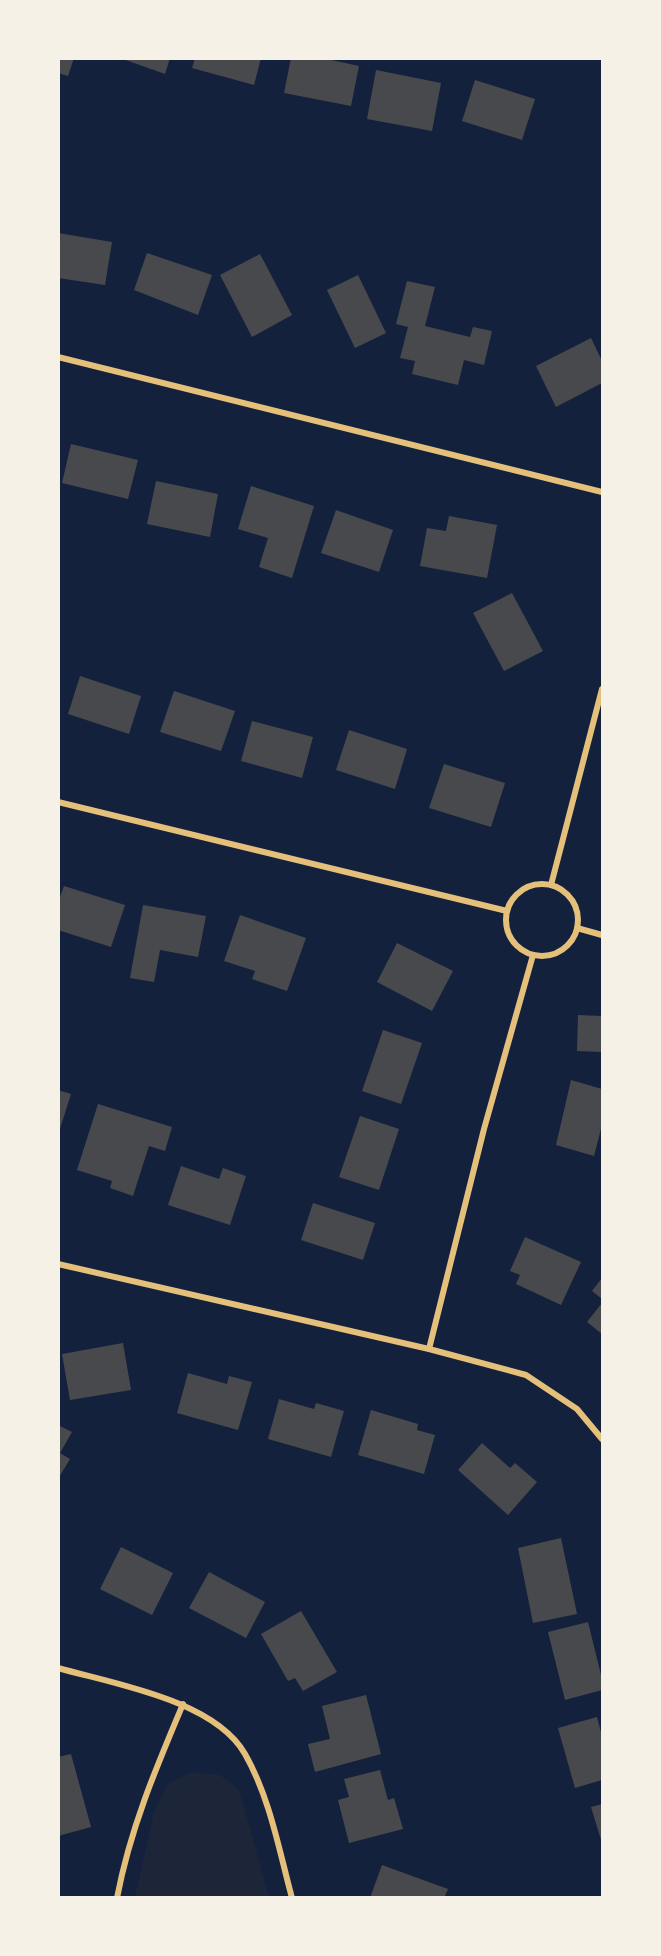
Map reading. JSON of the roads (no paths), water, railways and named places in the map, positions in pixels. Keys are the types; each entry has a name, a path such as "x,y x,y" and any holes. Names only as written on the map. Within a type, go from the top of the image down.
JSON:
{"street":[{"path":"58,357 603,492"},
{"path":"551,885 603,689"},
{"path":"58,802 507,911"},
{"path":"551,885 562,889 576,906 577,928 565,948 556,953 533,955 523,950 509,933 507,911 519,892 529,886 551,885"},
{"path":"577,928 603,935"},
{"path":"429,1349 484,1129 533,955"},
{"path":"58,1264 429,1349 526,1375 577,1409 603,1439"},
{"path":"58,1668 183,1704 222,1729 244,1753 269,1809 291,1898"},
{"path":"117,1898 126,1851 152,1777 183,1704"}]}
